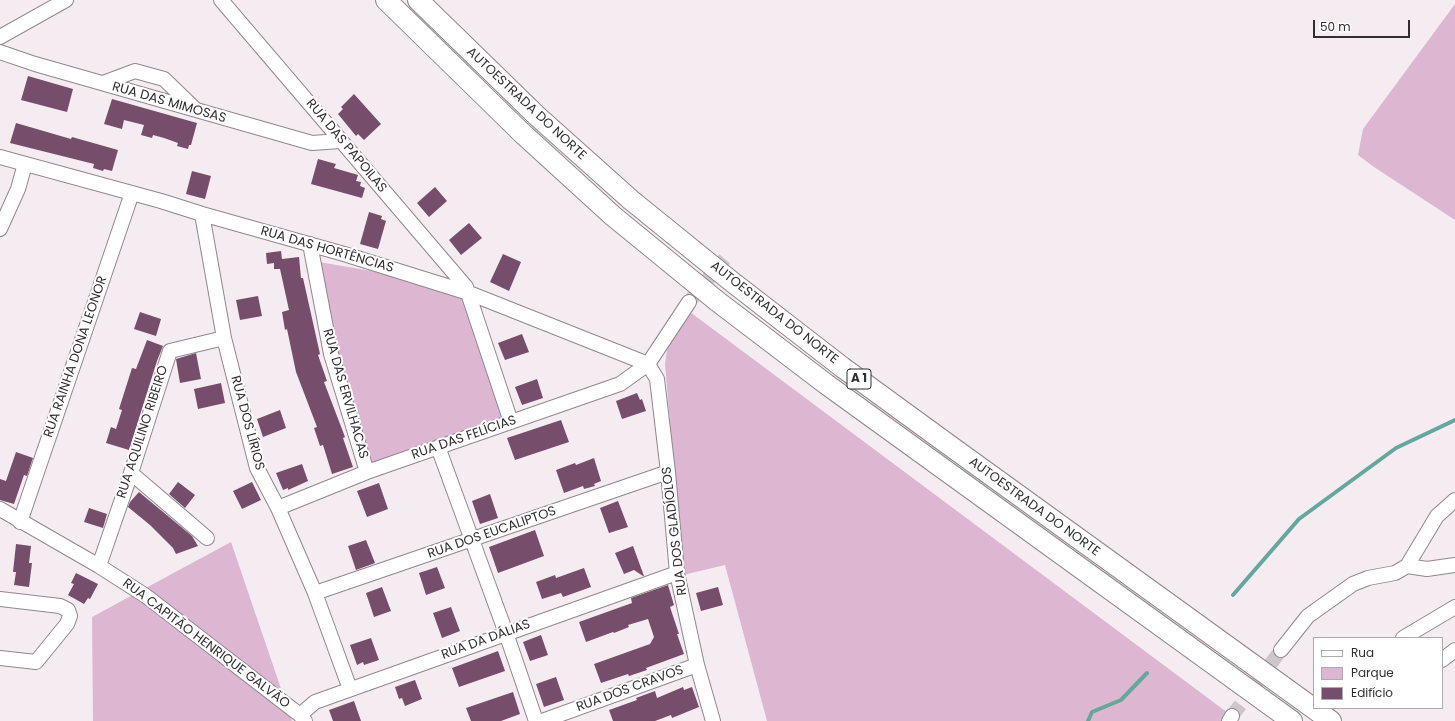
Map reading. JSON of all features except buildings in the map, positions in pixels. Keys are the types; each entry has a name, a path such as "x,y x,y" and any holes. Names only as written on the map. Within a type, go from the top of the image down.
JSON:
{"highway":[{"name":"AUTOESTRADA DO NORTE","path":"386,0 522,133 613,216 717,301 826,384 1292,721"},
{"name":"AUTOESTRADA DO NORTE","path":"418,0 537,116 631,200 731,281 842,367 948,446 1313,708"},
{"name":"AUTOESTRADA DO NORTE","path":"1314,709 1331,721"}],"street":[{"path":"0,37 66,0"},
{"name":"RUA DAS PAPOILAS","path":"221,0 466,287 469,293"},
{"name":"RUA DAS MIMOSAS","path":"0,52 35,64 312,143 340,141"},
{"path":"103,83 135,71 164,80 198,111"},
{"name":"RUA DAS HORTÊNCIAS","path":"0,157 310,244 469,293 648,364"},
{"path":"0,229 18,189 25,164"},
{"name":"RUA RAINHA DONA LEONOR","path":"20,522 132,193"},
{"name":"RUA DOS LÍRIOS","path":"202,214 224,338 257,468 278,508 315,593 350,688"},
{"name":"RUA DAS ERVILHACAS","path":"310,244 331,354 367,472"},
{"path":"469,293 511,422"},
{"path":"648,364 689,302"},
{"name":"RUA AQUILINO RIBEIRO","path":"99,566 131,473 170,351 224,338"},
{"name":"RUA DAS FELÍCIAS","path":"278,508 367,472 620,384 648,364"},
{"name":"RUA DOS GLADÍOLOS","path":"648,364 657,379 668,472 677,572 697,665 713,721"},
{"path":"438,447 506,633 536,721"},
{"name":"RUA DOS EUCALIPTOS","path":"315,593 668,472"},
{"path":"131,473 207,538"},
{"path":"1281,650 1308,616 1353,584 1368,578 1396,573 1407,566 1437,516 1455,500"},
{"name":"RUA CAPITÃO HENRIQUE GALVÃO","path":"0,509 20,522 99,566 146,596 303,718"},
{"path":"1407,566 1427,569 1455,565"},
{"name":"RUA DA DÁLIAS","path":"303,718 315,702 350,688 677,572"},
{"path":"0,599 60,606 68,610 70,616 67,624 36,662 0,658"},
{"path":"1405,637 1455,607"},
{"path":"1443,659 1455,650"},
{"name":"RUA DOS CRAVOS","path":"542,721 697,665"}],"green space":[{"path":"1455,4 1455,220 1358,155 1363,129"},
{"path":"313,261 466,287 503,422 367,472"},
{"path":"690,312 1232,716 1229,721 767,721 725,565 683,575 665,364 667,351 672,338"},
{"path":"231,542 292,721 93,721 92,617"}],"waterway":[{"path":"1233,595 1299,519 1396,448 1455,420"},
{"path":"1088,721 1092,712 1121,700 1147,673"}],"tunnel":[{"path":"689,302 727,256"},
{"path":"1232,716 1281,650"}]}
